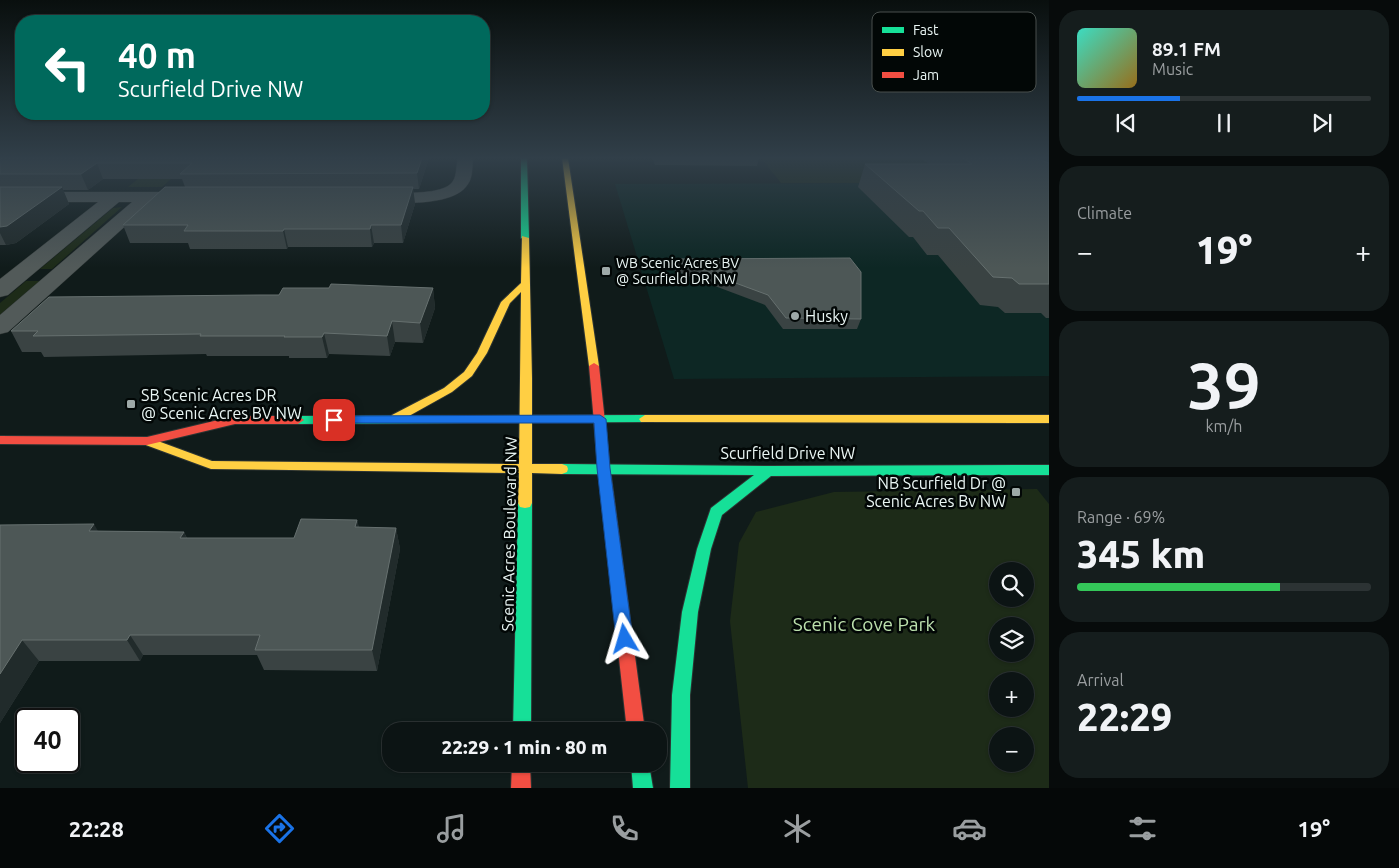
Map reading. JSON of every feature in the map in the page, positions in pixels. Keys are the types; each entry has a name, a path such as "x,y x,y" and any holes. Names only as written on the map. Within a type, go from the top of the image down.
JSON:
{"street":[{"path":"363,197 435,195"},
{"name":"Scenic Acres Boulevard NW","path":"522,722 527,420 525,195"},
{"path":"570,195 600,419 604,468 635,722"},
{"path":"0,197 208,196"},
{"path":"0,290 115,197"},
{"path":"0,327 148,197"},
{"path":"394,419 448,390 468,374 482,353 506,302 526,283"},
{"path":"0,440 147,441 235,420 1049,419"},
{"name":"Scurfield Drive NW","path":"147,441 211,465 768,470 1049,470"},
{"path":"680,788 681,695 690,612 704,549 716,512 768,470"},
{"path":"521,772 521,788"},
{"path":"641,772 643,788"}],"shaded area":[{"path":"618,195 944,195 1049,257 1049,376 674,379"}],"green space":[{"path":"122,207 52,269 40,269 113,208"},
{"path":"26,281 40,281 0,315 0,303"},
{"name":"Scenic Cove Park","path":"1037,489 1049,504 1049,788 748,788 730,621 739,543 756,512 834,492"}],"building":[{"path":"0,195 51,195 7,226 0,227"},
{"path":"156,195 411,195 401,225 371,225 370,229 184,231 188,225 123,225"},
{"path":"900,195 1049,195 1049,284 1019,284 1012,278 993,277 949,228 938,228 923,211 919,211"},
{"path":"850,258 861,272 861,319 786,318 768,295 676,261 676,259"},
{"path":"331,284 433,288 420,323 392,321 387,336 324,333 322,337 200,336 201,334 33,336 38,331 11,331 49,297 279,295 283,288 329,288"},
{"path":"301,519 357,520 355,527 396,528 372,650 255,650 260,635 130,635 127,640 22,640 0,674 0,525 94,524 89,531 184,532 180,538 294,538"}],"traffic: fast":[{"path":"524,195 525,238"},
{"path":"298,420 645,419"},
{"path":"562,469 768,471 1049,470"},
{"path":"680,788 681,695 690,612 704,549 716,512 768,471"},
{"path":"522,722 525,503"},
{"path":"641,772 643,788"}],"traffic: slow":[{"path":"570,195 594,366"},
{"path":"525,238 527,378 525,503"},
{"path":"396,418 448,390 468,374 482,353 506,302 526,283"},
{"path":"645,419 1049,419"},
{"path":"147,441 211,465 562,469"}],"traffic: jam":[{"path":"594,366 604,468 635,722"},
{"path":"0,440 147,441 235,420 298,420"},
{"path":"521,772 521,788"}],"place":[{"name":"WB Scenic Acres BV @ Scurfield DR NW","path":"606,271"},
{"name":"Husky","path":"795,316"},
{"name":"SB Scenic Acres DR @ Scenic Acres BV NW","path":"131,404"},
{"name":"NB Scurfield Dr @ Scenic Acres Bv NW","path":"1016,492"}],"route":[{"path":"334,420 600,419 604,468 625,639"}]}
